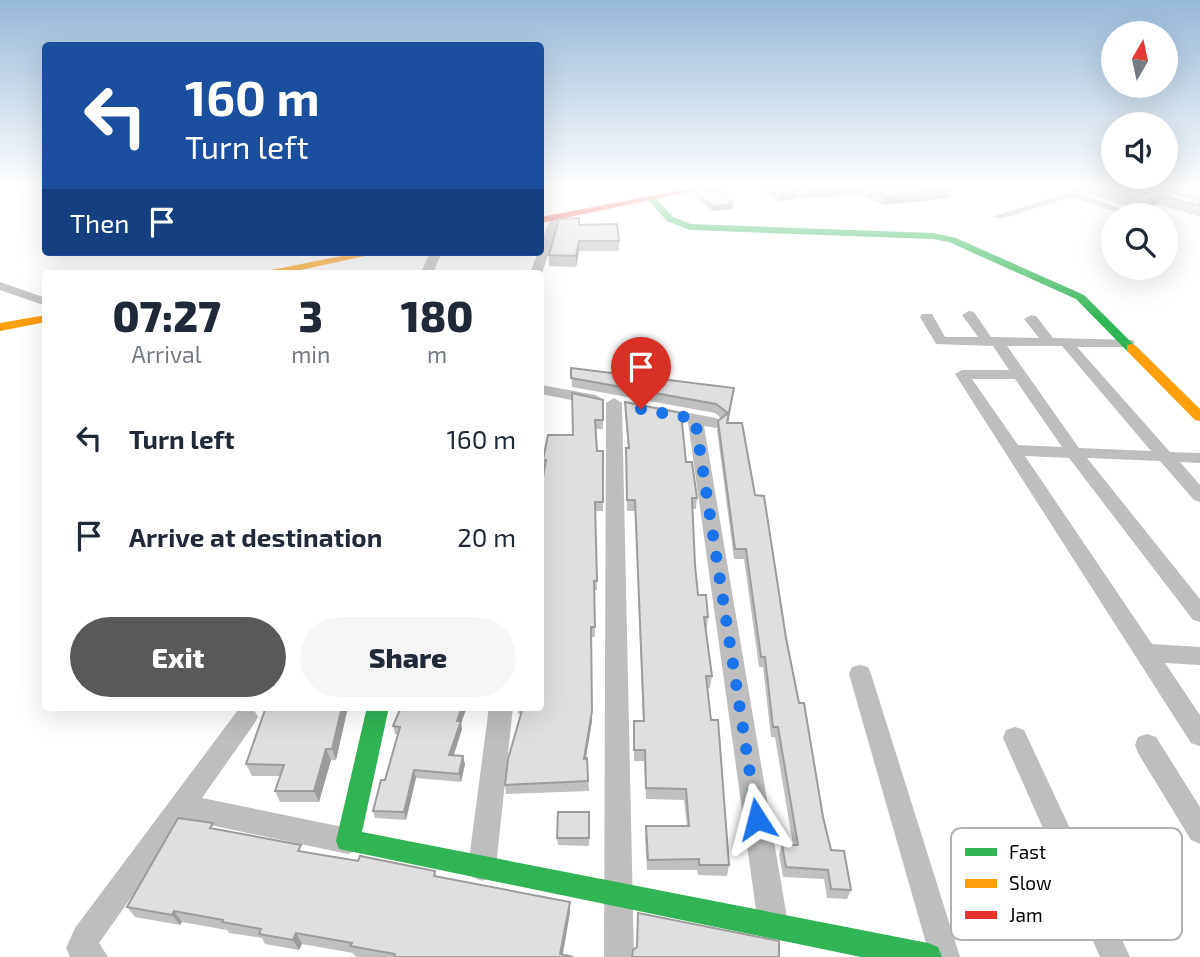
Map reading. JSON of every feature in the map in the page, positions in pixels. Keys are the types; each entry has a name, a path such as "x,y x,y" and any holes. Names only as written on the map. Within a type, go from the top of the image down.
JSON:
{"main road":[{"path":"816,232 933,236 952,240 1080,298 1200,416"},
{"path":"286,270 358,256"},
{"path":"0,327 42,319"},
{"path":"376,711 348,841 925,957"}],"street":[{"path":"0,286 42,301"},
{"path":"969,315 1019,375 1074,453 1200,614"},
{"path":"927,317 942,341 1128,343"},
{"path":"1031,319 1057,342 1200,496"},
{"path":"1019,375 962,374 1200,735"},
{"path":"544,390 706,421 773,925"},
{"path":"619,957 627,406"},
{"path":"1010,450 1200,458"},
{"path":"1146,653 1200,656"},
{"path":"860,674 945,957"},
{"path":"482,867 501,711"},
{"path":"93,957 80,948 85,937 183,807 246,717"},
{"path":"1015,738 1056,828"},
{"path":"1147,745 1200,831"},
{"path":"183,807 348,841"},
{"path":"1107,940 1115,957"}],"building":[{"path":"555,232 618,232 619,241 579,241 576,256 549,255"},
{"path":"571,368 734,388 727,423 742,423 755,495 764,496 786,638 799,703 804,703 823,817 831,850 844,851 851,890 831,889 828,870 786,867 782,845 798,845 778,727 773,727 765,657 761,657 746,549 735,549 718,421 728,413 716,404 571,378"},
{"path":"572,393 603,400 603,420 595,420 597,451 603,451 603,502 595,502 597,581 594,581 595,627 591,627 592,711 584,759 587,758 588,781 505,785 508,759 522,711 544,711 544,455 548,435 573,435"},
{"path":"625,402 681,413 686,462 692,462 697,498 692,498 695,565 698,595 706,595 708,617 704,617 712,676 706,676 711,720 718,720 729,865 699,865 699,859 648,860 646,826 689,826 686,789 646,788 645,750 634,750 634,721 644,721 635,500 627,500 626,448 629,448"},
{"path":"265,711 341,711 332,749 326,749 314,791 275,791 284,765 246,764"},
{"path":"399,711 461,711 457,721 461,721 449,755 463,756 459,774 414,770 404,812 373,811 400,727 393,726"},
{"path":"558,812 589,812 589,838 557,838"},
{"path":"178,818 213,823 210,828 301,845 298,851 358,861 360,856 435,871 434,876 570,902 560,954 573,957 394,957 395,954 350,946 352,943 296,933 293,940 259,934 261,929 222,922 223,920 174,911 172,915 127,907"},
{"path":"638,913 779,941 779,957 632,957 633,950 637,947"}],"traffic: fast":[{"path":"816,232 933,236 952,240 1080,297 1131,348"},
{"path":"377,711 348,841 928,957"}],"traffic: slow":[{"path":"286,270 358,256"},
{"path":"0,327 42,319"},
{"path":"1131,348 1200,417"}],"route":[{"path":"641,409 695,419 757,819"}]}
